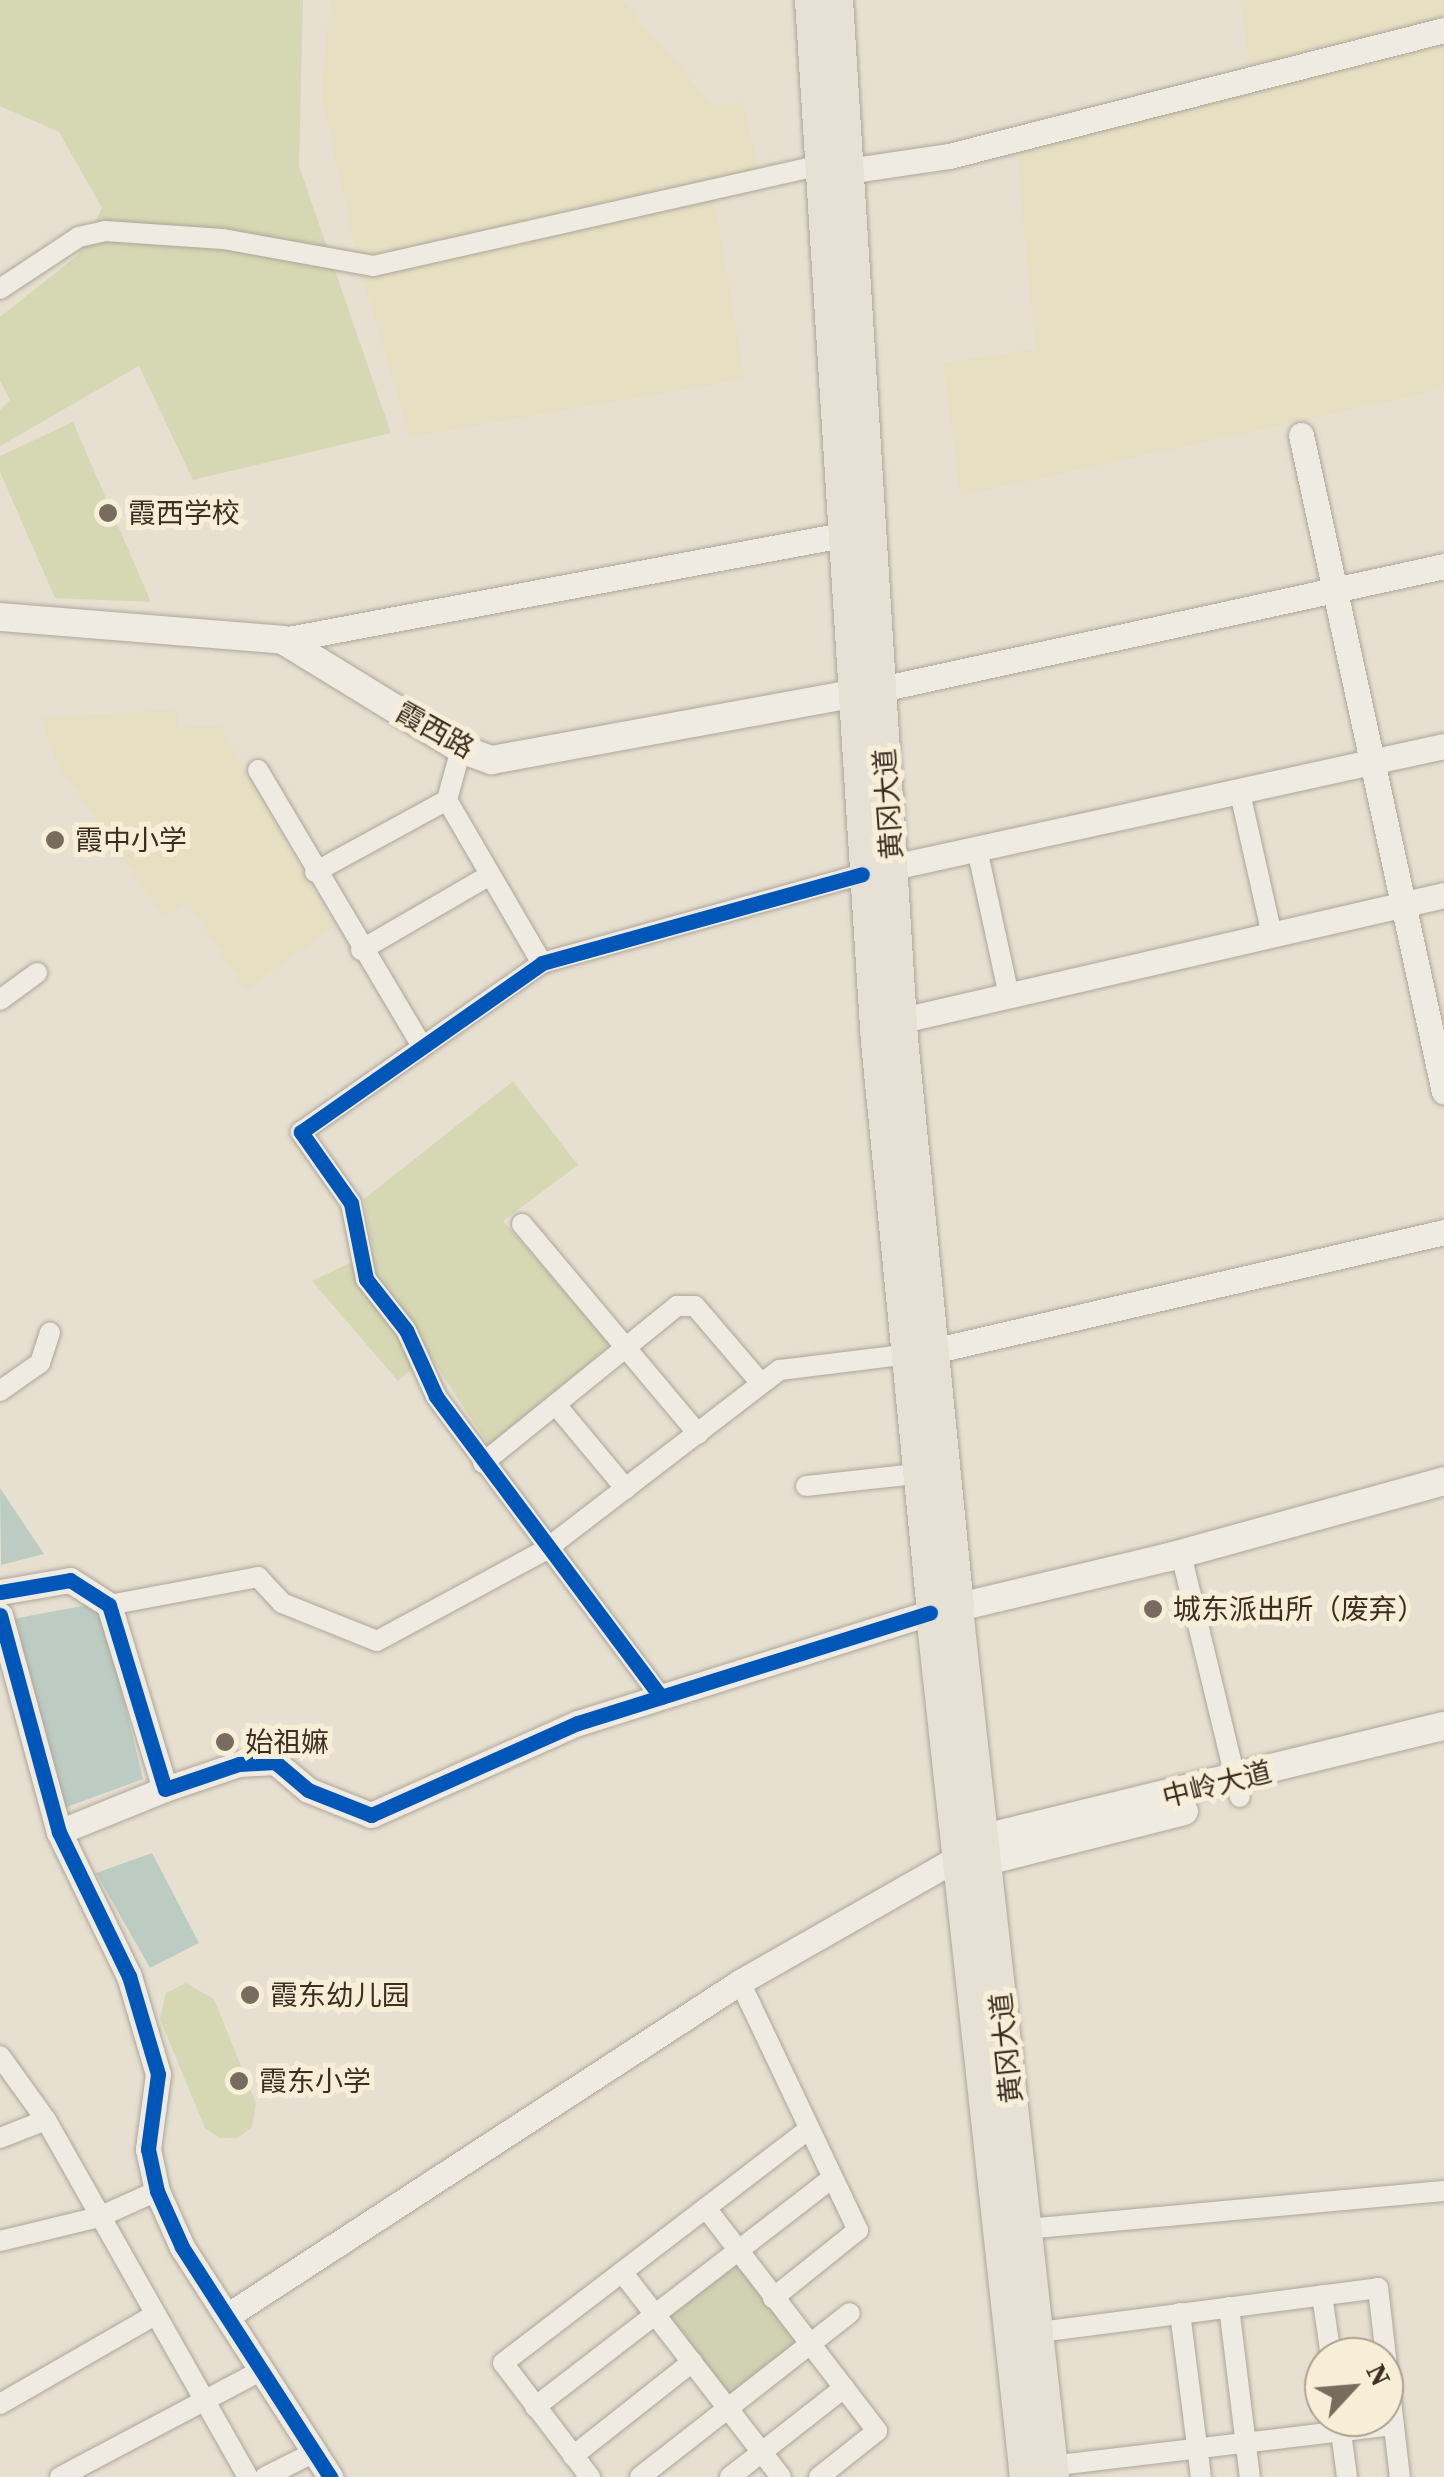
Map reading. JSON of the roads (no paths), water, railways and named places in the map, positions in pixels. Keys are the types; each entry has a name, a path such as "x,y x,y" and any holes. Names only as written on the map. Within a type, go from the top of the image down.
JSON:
{"main road":[{"name":"黄冈大道","path":"810,0 877,1042 942,1612 1026,2477"},
{"name":"黄冈大道","path":"837,0 942,1612 1056,2471"},
{"name":"霞西路","path":"0,617 283,640 461,749 492,760 881,688"},
{"path":"942,1612 1181,1554 1444,1481"},
{"name":"中岭大道","path":"1238,1788 1444,1726"},
{"name":"中岭大道","path":"990,1849 1238,1788 1444,1744"}],"street":[{"path":"847,170 949,156 1444,30"},
{"path":"0,289 79,237 106,231 223,239 373,266 816,166"},
{"path":"1301,435 1444,1092"},
{"path":"283,640 842,535"},
{"path":"881,688 1444,566"},
{"path":"893,867 1444,746"},
{"path":"461,749 448,800 542,963"},
{"path":"258,770 315,872 422,1046"},
{"path":"1240,792 1272,935"},
{"path":"315,872 448,800"},
{"path":"977,849 1010,996"},
{"path":"661,1698 545,1550 436,1396 406,1330 366,1279 351,1203 302,1132 542,963 862,874"},
{"path":"362,950 490,875"},
{"path":"875,1026 1444,895"},
{"path":"0,1000 37,974"},
{"path":"522,1224 698,1434"},
{"path":"937,1350 1444,1232"},
{"path":"483,1463 677,1306 695,1306 760,1382"},
{"path":"0,1391 40,1363 50,1333"},
{"path":"109,1605 258,1576 282,1603 377,1641 545,1550 780,1370 903,1355"},
{"path":"556,1406 626,1489"},
{"path":"806,1486 914,1474"},
{"path":"1181,1554 1238,1788"},
{"path":"0,1592 70,1580 109,1605 166,1789"},
{"path":"59,1832 239,1764 275,1762 308,1790 371,1814 578,1723 942,1612"},
{"path":"0,1616 59,1832 129,1976 158,2074 148,2149 157,2191 182,2247 330,2477"},
{"path":"227,2316 740,1982 957,1858"},
{"path":"740,1982 858,2230 772,2298"},
{"path":"0,2056 46,2120 153,2316 248,2477"},
{"path":"0,2138 46,2120"},
{"path":"590,2477 503,2363 810,2129"},
{"path":"535,2408 832,2178"},
{"path":"0,2241 99,2218 157,2191"},
{"path":"1038,2228 1444,2191"},
{"path":"706,2208 876,2432 819,2477"},
{"path":"622,2272 782,2477"},
{"path":"1048,2330 1378,2288 1384,2337"},
{"path":"1322,2295 1328,2337"},
{"path":"1228,2307 1250,2477"},
{"path":"1180,2313 1201,2477"},
{"path":"640,2477 850,2314"},
{"path":"0,2404 153,2316"},
{"path":"573,2456 692,2362"},
{"path":"60,2477 262,2370"},
{"path":"730,2477 844,2388"},
{"path":"1056,2471 1246,2445 1304,2433"},
{"path":"1342,2437 1347,2477"},
{"path":"1395,2437 1400,2477"},
{"path":"265,2477 314,2452"}],"place":[{"name":"霞西学校","path":"108,513"},
{"name":"霞中小学","path":"55,840"},
{"name":"城东派出所（废弃）","path":"1153,1609"},
{"name":"始祖嫲","path":"225,1742"},
{"name":"霞东幼儿园","path":"250,1995"},
{"name":"霞东小学","path":"239,2081"}]}
